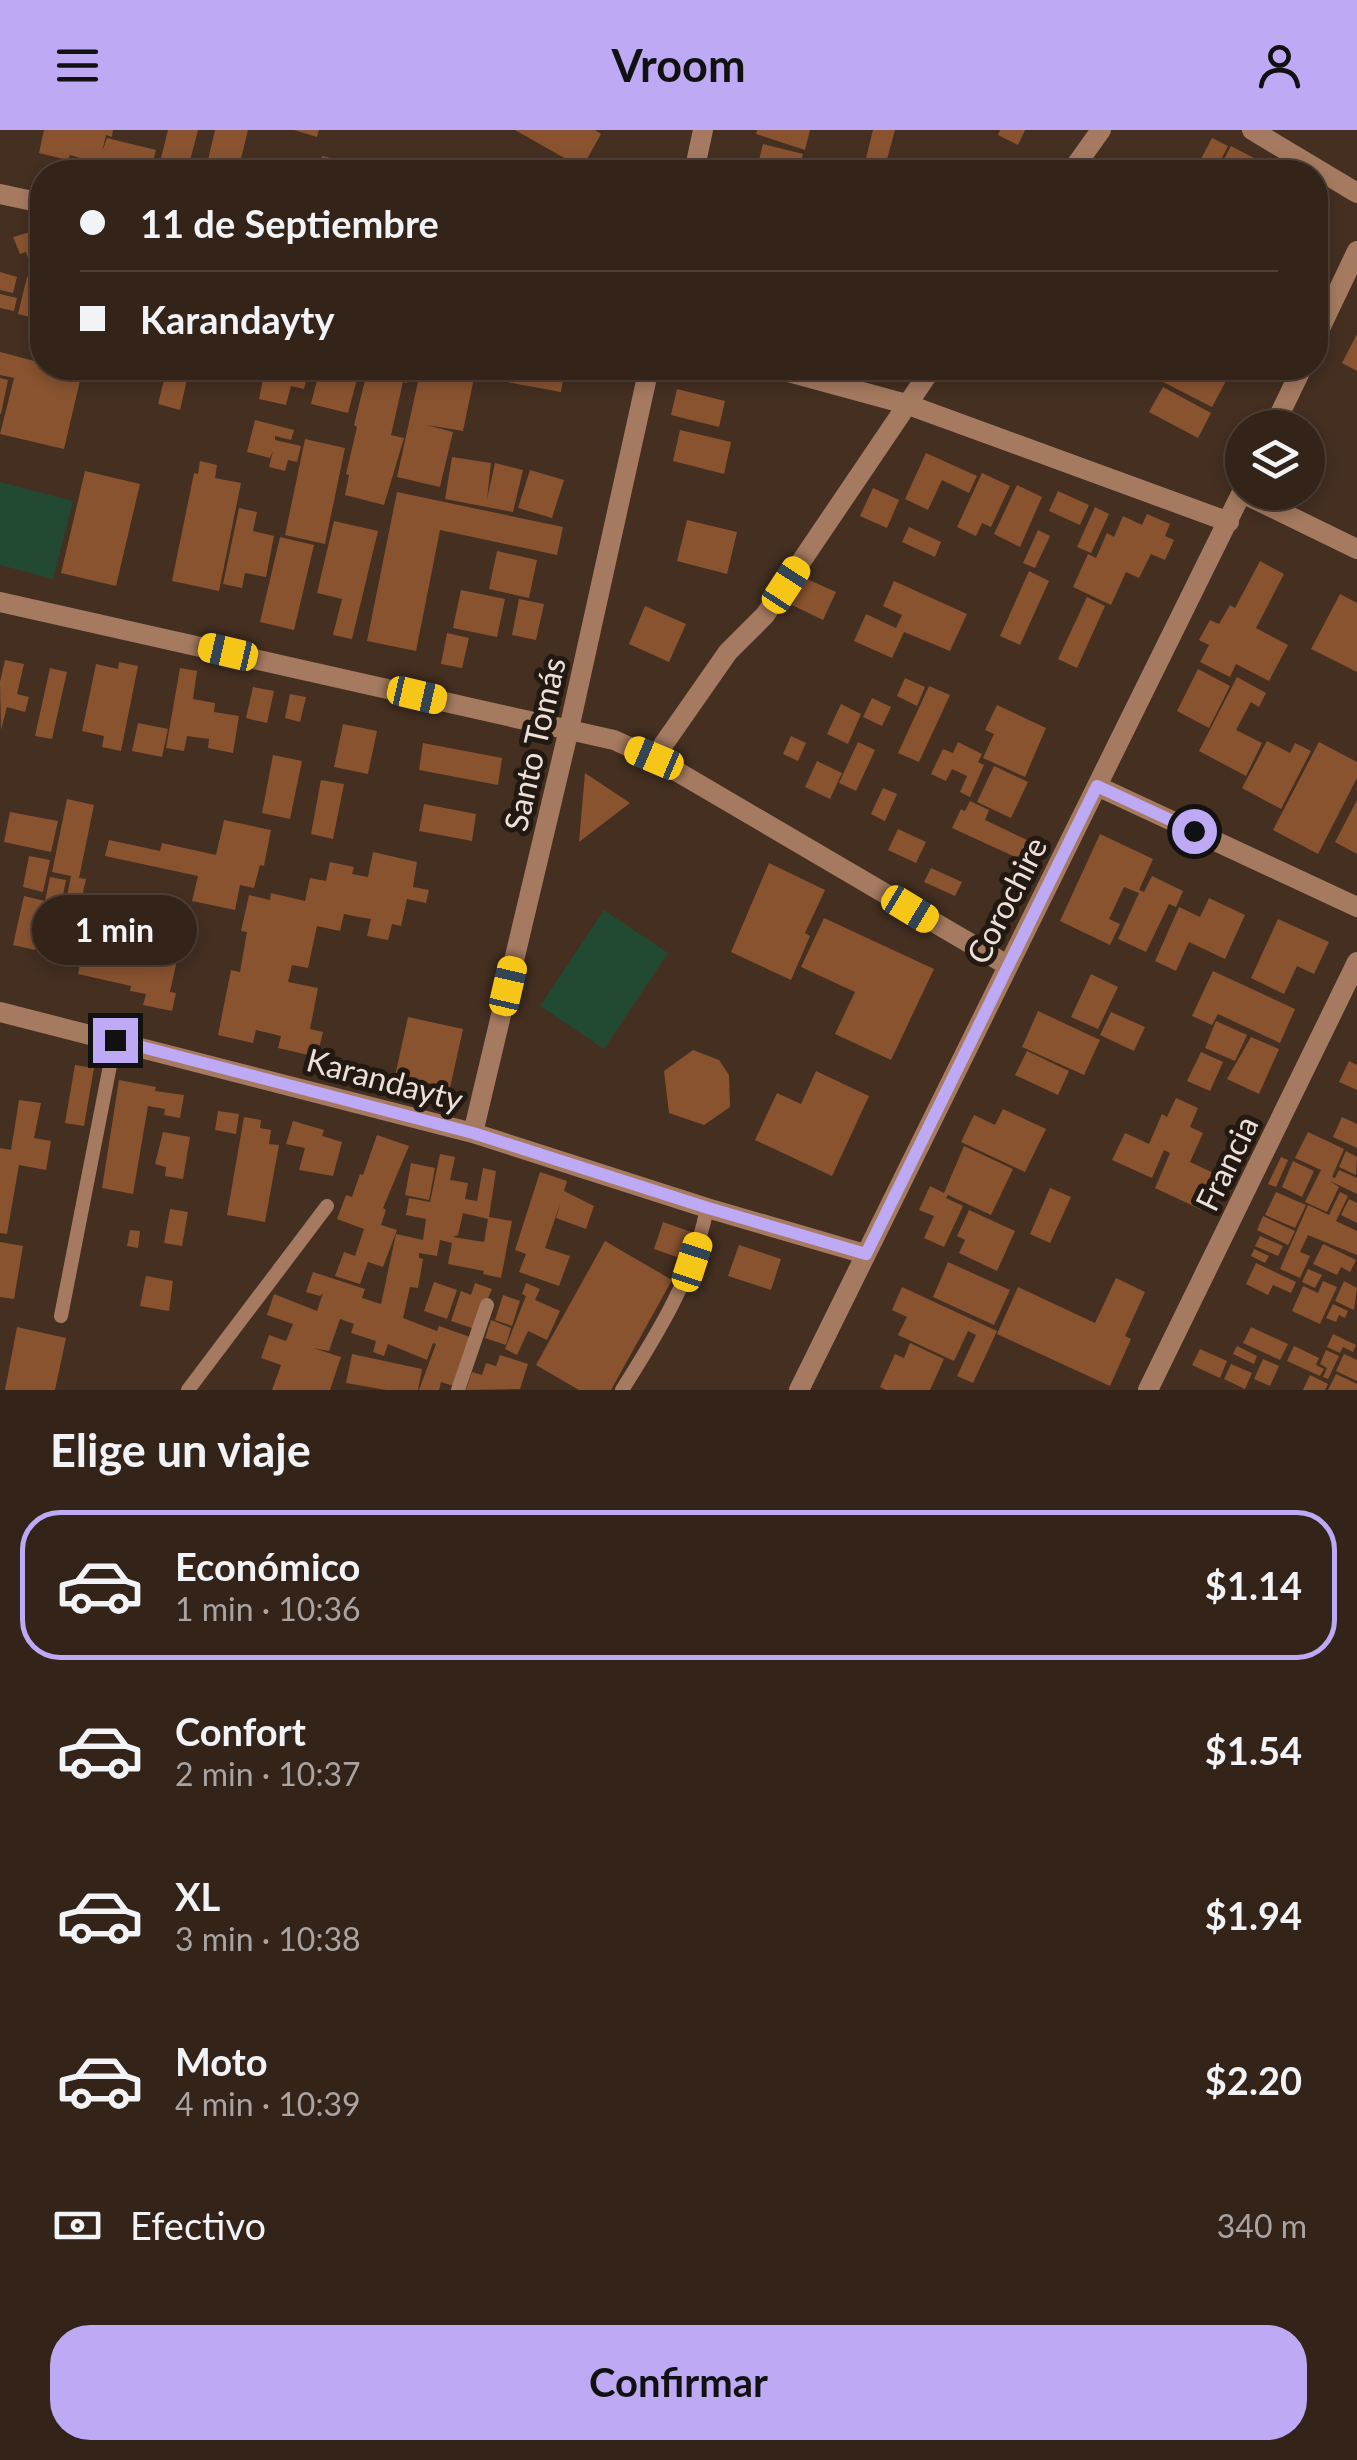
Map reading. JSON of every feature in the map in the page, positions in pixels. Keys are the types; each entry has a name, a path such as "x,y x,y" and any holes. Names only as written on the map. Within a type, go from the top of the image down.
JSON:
{"street":[{"path":"697,160 704,130"},
{"path":"1080,160 1101,130"},
{"path":"1252,130 1303,160"},
{"path":"1328,175 1357,192"},
{"path":"0,194 30,200"},
{"path":"1328,311 1357,250"},
{"name":"Santo Tomás","path":"473,1133 569,729 645,380"},
{"path":"818,380 906,404 1229,522"},
{"path":"654,758 728,652 765,615 923,380"},
{"path":"1282,410 1296,380"},
{"name":"Corochire","path":"799,1390 1234,510"},
{"path":"1278,510 1357,549"},
{"path":"0,602 614,740 654,758 1007,966"},
{"path":"1097,786 1357,908"},
{"name":"Francia","path":"1148,1390 1357,962"},
{"name":"Karandayty","path":"0,1012 473,1133 866,1254"}],"lane":[{"path":"61,1316 115,1040"},
{"path":"188,1390 327,1206"},
{"path":"622,1390 659,1331 692,1262 708,1208"},
{"path":"458,1390 487,1306"}],"green space":[{"path":"0,482 73,501 53,579 0,565"},
{"path":"604,910 668,953 604,1049 540,1006"}],"building":[{"path":"44,130 113,130 112,137 106,135 102,152 107,138 156,150 153,160 80,160 70,155 68,160 39,153"},
{"path":"168,130 198,130 190,160 160,160"},
{"path":"215,130 248,130 241,160 208,160"},
{"path":"294,130 319,130 317,137"},
{"path":"515,130 595,130 601,134 586,160 568,160"},
{"path":"757,130 810,130 805,150 756,134"},
{"path":"873,130 895,130 887,160 866,160"},
{"path":"1000,130 1025,130 1018,145 998,135"},
{"path":"1212,138 1228,146 1221,160 1200,160"},
{"path":"763,144 803,154 801,160 759,160"},
{"path":"1231,146 1254,158 1253,160 1223,160"},
{"path":"30,232 30,264 26,252 20,254 13,237"},
{"path":"0,272 17,277 13,293 0,290"},
{"path":"27,277 30,278 30,317 18,314"},
{"path":"0,294 17,298 14,311 0,308"},
{"path":"1357,334 1357,371 1342,363"},
{"path":"0,352 30,360 30,380 80,380 64,449 0,434 14,378 0,375"},
{"path":"0,378 8,380 1,414 0,414"},
{"path":"164,380 187,380 180,410 158,404"},
{"path":"263,380 306,380 304,389 291,386 286,405 259,399"},
{"path":"317,380 357,380 348,413 311,404"},
{"path":"365,380 408,380 403,382 391,435 404,438 384,505 345,495 357,427 354,425"},
{"path":"418,380 474,380 463,431 427,425 453,432 440,487 397,477"},
{"path":"496,380 563,380 561,392"},
{"path":"1164,380 1227,380 1212,407"},
{"path":"1163,387 1211,413 1198,438 1149,412"},
{"path":"677,389 725,401 719,427 671,415"},
{"path":"255,420 294,430 291,440 275,436 275,440 301,446 297,462 288,460 285,471 269,467 273,451 270,458 247,452"},
{"path":"680,430 731,442 724,474 673,461"},
{"path":"305,439 345,448 325,544 285,535"},
{"path":"926,453 977,476 969,493 942,480 928,510 905,499"},
{"path":"452,457 491,463 487,499 495,463 523,470 513,512 445,499"},
{"path":"200,461 217,465 215,478 241,483 219,591 172,581 194,473 198,474"},
{"path":"530,470 564,480 552,518 518,508"},
{"path":"85,471 140,484 116,586 61,573"},
{"path":"982,473 1010,486 991,527 982,523 976,536 957,527"},
{"path":"1017,485 1042,497 1020,547 994,534"},
{"path":"873,488 899,500 887,528 860,516"},
{"path":"1058,491 1089,505 1080,525 1049,511"},
{"path":"397,492 563,527 557,555 440,530 416,651 367,641"},
{"path":"1095,507 1109,514 1091,553 1077,547"},
{"path":"239,508 257,512 253,531 274,536 266,577 245,573 242,588 223,584"},
{"path":"1147,514 1170,524 1165,536 1174,540 1165,560 1151,554 1139,578 1126,572 1111,605 1073,587 1088,554 1096,558 1107,533 1114,537 1123,516 1142,525"},
{"path":"687,520 737,532 727,574 677,561"},
{"path":"334,521 378,531 352,639 333,635 342,599 317,593"},
{"path":"909,527 941,542 935,557 902,542"},
{"path":"1038,530 1050,536 1035,568 1023,563"},
{"path":"280,537 314,545 294,630 260,622"},
{"path":"497,551 537,560 529,598 489,589"},
{"path":"1260,561 1284,574 1256,628 1288,645 1269,681 1236,664 1230,677 1200,662 1209,645 1199,640 1210,620 1219,624 1230,605 1235,608"},
{"path":"1029,571 1049,581 1020,645 1000,636"},
{"path":"805,578 836,592 823,620 792,605"},
{"path":"894,581 967,614 950,651 904,632 892,658 854,641 866,614 896,628 902,615 883,606"},
{"path":"461,590 505,599 497,637 453,628"},
{"path":"1340,594 1357,603 1357,672 1311,649"},
{"path":"1087,597 1105,606 1077,668 1058,659"},
{"path":"519,599 544,604 536,640 512,635"},
{"path":"645,606 686,624 669,662 629,644"},
{"path":"447,633 469,638 462,668 441,664"},
{"path":"5,660 24,664 17,694 29,697 25,712 7,707 1,730 0,682"},
{"path":"119,662 138,666 121,751 102,747 104,736 82,731 96,664 118,669"},
{"path":"50,668 67,672 52,739 35,736"},
{"path":"180,668 197,671 193,699 215,703 214,712 239,716 233,753 208,748 209,739 187,736 184,751 166,748"},
{"path":"1198,669 1230,686 1209,728 1177,711"},
{"path":"1237,677 1266,693 1259,707 1251,702 1236,730 1262,743 1246,776 1199,751"},
{"path":"905,678 925,687 917,706 897,696"},
{"path":"929,686 950,695 919,762 898,753"},
{"path":"253,687 274,691 267,723 246,718"},
{"path":"290,694 306,697 300,722 285,718"},
{"path":"872,698 891,707 882,726 863,717"},
{"path":"841,704 861,714 848,744 827,734"},
{"path":"997,705 1046,728 1025,777 983,758 994,734 985,730"},
{"path":"138,723 168,729 162,757 132,751"},
{"path":"343,724 377,731 368,774 334,767"},
{"path":"791,736 806,743 798,761 783,754"},
{"path":"1267,741 1290,753 1295,743 1311,751 1281,809 1242,788"},
{"path":"858,742 875,750 856,791 839,783"},
{"path":"958,742 982,754 978,762 984,765 970,797 960,792 967,776 952,769 946,781 931,774 943,749 953,753"},
{"path":"1319,742 1357,762 1357,778 1318,854 1273,830"},
{"path":"423,743 502,758 498,785 419,770"},
{"path":"273,755 302,761 290,819 262,813"},
{"path":"817,761 842,773 830,799 805,787"},
{"path":"994,766 1028,782 1011,818 977,802"},
{"path":"585,773 630,803 579,842"},
{"path":"321,780 344,784 333,839 311,834"},
{"path":"883,788 897,794 885,821 871,814"},
{"path":"67,799 94,805 79,878 86,879 77,919 85,921 79,950 37,941 35,950 13,945 24,896 45,901 50,877 66,880 59,915 63,916 71,876 52,872"},
{"path":"1357,800 1357,854 1335,842"},
{"path":"970,801 989,810 985,820 1033,843 1024,861 952,828 961,809 965,811"},
{"path":"424,804 476,814 472,841 419,831"},
{"path":"10,812 58,821 51,852 4,842"},
{"path":"224,820 271,830 264,866 260,865 254,888 240,885 235,910 192,901 198,876 105,856 109,840 160,851 162,843 216,855"},
{"path":"898,829 926,842 916,863 888,850"},
{"path":"1100,834 1153,859 1139,890 1144,892 1152,876 1183,891 1176,907 1169,904 1146,952 1118,939 1139,893 1124,887 1109,919 1120,924 1110,945 1060,921"},
{"path":"373,852 417,862 413,887 429,890 426,903 407,899 401,926 392,924 388,940 367,936 371,919 344,914 340,931 317,926 308,968 292,965 288,982 318,988 310,1029 323,1032 317,1057 278,1048 281,1036 256,1030 253,1043 218,1035 231,970 240,972 247,932 241,931 249,895 270,900 271,893 305,901 310,878 326,881 330,862 354,867 352,874 368,877"},
{"path":"29,856 50,860 43,892 23,887"},
{"path":"769,863 825,890 805,933 810,936 791,980 731,952"},
{"path":"931,868 962,882 955,896 924,882"},
{"path":"1209,898 1245,915 1225,959 1189,942 1176,971 1155,961 1179,907 1200,917"},
{"path":"92,907 139,917 138,923 149,925 147,935 181,942 170,992 176,993 172,1011 143,1005 146,994 130,991 131,986 78,974"},
{"path":"824,918 934,969 891,1060 835,1034 855,992 801,967"},
{"path":"1278,919 1329,942 1314,974 1297,966 1284,994 1251,978"},
{"path":"1213,971 1295,1009 1280,1043 1218,1014 1212,1025 1192,1016"},
{"path":"1091,974 1118,987 1098,1029 1071,1017"},
{"path":"1038,1011 1100,1040 1084,1075 1022,1047"},
{"path":"1111,1012 1145,1027 1134,1051 1100,1035"},
{"path":"408,1017 463,1029 450,1088 395,1076"},
{"path":"1216,1021 1247,1035 1235,1061 1205,1048"},
{"path":"1251,1037 1279,1049 1259,1094 1227,1079"},
{"path":"693,1050 719,1060 729,1075 730,1107 704,1125 669,1113 664,1071"},
{"path":"1027,1051 1069,1071 1058,1095 1015,1075"},
{"path":"1201,1052 1223,1062 1210,1091 1187,1081"},
{"path":"1349,1061 1357,1065 1357,1090 1339,1082"},
{"path":"75,1065 94,1068 84,1126 65,1123"},
{"path":"816,1071 869,1096 832,1176 755,1140 777,1093 801,1104"},
{"path":"119,1080 184,1095 180,1118 164,1115 165,1109 148,1106 133,1194 102,1188"},
{"path":"1176,1098 1198,1108 1190,1127 1203,1133 1190,1162 1218,1175 1202,1210 1155,1188 1170,1153 1164,1150 1152,1178 1112,1160 1125,1133 1149,1144 1162,1114 1167,1117"},
{"path":"19,1100 41,1103 34,1138 51,1141 46,1170 19,1165 7,1234 0,1233 0,1148 11,1150"},
{"path":"1003,1109 1046,1129 1025,1172 961,1142 974,1115 995,1125"},
{"path":"218,1111 239,1114 236,1134 215,1130"},
{"path":"244,1117 261,1120 260,1128 271,1130 269,1144 279,1145 265,1222 227,1215"},
{"path":"1342,1117 1357,1124 1357,1148 1333,1137"},
{"path":"293,1121 324,1130 322,1136 342,1142 333,1176 299,1170 305,1148 286,1144"},
{"path":"163,1132 190,1137 183,1179 165,1176 166,1167 155,1164"},
{"path":"1308,1132 1344,1149 1332,1177 1339,1170 1357,1178 1357,1194 1330,1181 1339,1187 1327,1212 1305,1202 1321,1170 1295,1158"},
{"path":"377,1135 409,1146 383,1208 386,1210 381,1225 397,1230 383,1267 368,1262 360,1284 335,1276 344,1252 355,1256 364,1229 337,1219 346,1195 352,1197 360,1174 363,1175"},
{"path":"964,1146 1013,1169 991,1215 948,1195 946,1198 963,1206 944,1247 924,1238 934,1216 919,1210 930,1186 944,1193"},
{"path":"1346,1151 1357,1157 1356,1175 1339,1167"},
{"path":"440,1154 455,1157 450,1180 468,1183 465,1199 477,1201 483,1168 496,1171 489,1217 512,1221 501,1278 448,1264 452,1243 440,1240 437,1256 419,1253 423,1259 418,1288 410,1287 403,1318 437,1331 439,1326 473,1338 454,1386 441,1382 439,1390 419,1390 436,1344 433,1343 427,1360 388,1344 384,1356 373,1352 376,1341 351,1333 354,1324 340,1319 329,1351 313,1348 341,1357 330,1390 272,1390 281,1365 261,1358 269,1335 286,1341 293,1324 267,1315 274,1294 317,1311 323,1293 320,1296 306,1292 313,1272 365,1289 362,1298 381,1304 396,1234 423,1240 426,1219 406,1215 409,1198 430,1202","holes":["463,1213 488,1219 484,1242 453,1237 458,1235"]},
{"path":"1281,1157 1288,1160 1276,1187 1268,1184"},
{"path":"1293,1161 1314,1171 1302,1197 1282,1187"},
{"path":"411,1163 435,1168 429,1200 405,1195"},
{"path":"540,1172 567,1181 564,1191 594,1206 586,1229 556,1218 561,1201 545,1248 570,1256 559,1286 519,1272 526,1254 515,1250"},
{"path":"1050,1188 1071,1197 1050,1243 1030,1234"},
{"path":"1276,1192 1306,1205 1295,1228 1265,1215"},
{"path":"1340,1192 1348,1196 1336,1221 1357,1231 1357,1255 1308,1235 1300,1252 1310,1256 1300,1278 1280,1269 1308,1205 1329,1215"},
{"path":"1349,1199 1357,1203 1357,1223 1341,1215"},
{"path":"170,1209 188,1212 182,1246 164,1243"},
{"path":"969,1210 1015,1231 997,1271 959,1253 965,1240 957,1236"},
{"path":"1263,1216 1295,1231 1288,1245 1257,1230"},
{"path":"663,1222 697,1234 688,1261 654,1249"},
{"path":"130,1230 140,1231 138,1248 127,1246"},
{"path":"1260,1236 1283,1246 1278,1256 1255,1246"},
{"path":"605,1241 672,1280 611,1390 579,1390 536,1365"},
{"path":"0,1242 23,1246 14,1299 0,1297"},
{"path":"1323,1244 1356,1260 1350,1272 1341,1267 1337,1275 1313,1264"},
{"path":"739,1245 781,1259 771,1290 728,1276"},
{"path":"1254,1249 1269,1256 1265,1263 1251,1256"},
{"path":"948,1262 1010,1290 994,1325 933,1297"},
{"path":"1256,1263 1296,1282 1291,1293 1273,1285 1268,1295 1246,1284"},
{"path":"1308,1269 1322,1275 1315,1288 1302,1282"},
{"path":"146,1276 173,1281 169,1311 140,1306"},
{"path":"1116,1278 1145,1292 1125,1336 1131,1339 1110,1386 997,1334 1018,1287 1095,1323"},
{"path":"1323,1281 1337,1287 1320,1324 1292,1311 1303,1286 1318,1293"},
{"path":"1344,1281 1357,1288 1354,1310 1335,1301"},
{"path":"434,1282 457,1290 447,1319 424,1311"},
{"path":"475,1283 492,1289 475,1329 451,1321 461,1291 471,1295"},
{"path":"526,1283 540,1289 535,1300 560,1311 547,1340 528,1331 517,1355 505,1349 526,1296 522,1294"},
{"path":"902,1287 997,1331 973,1383 957,1376 976,1335 968,1331 954,1361 898,1335 907,1317 892,1310"},
{"path":"503,1295 520,1301 512,1326 495,1320"},
{"path":"1333,1304 1348,1311 1345,1318 1339,1315 1336,1322 1326,1318"},
{"path":"491,1320 511,1328 506,1345 485,1338"},
{"path":"17,1327 66,1338 55,1390 5,1390"},
{"path":"1251,1327 1288,1344 1280,1360 1243,1343"},
{"path":"1333,1334 1356,1345 1353,1352 1343,1347 1340,1353 1327,1347"},
{"path":"910,1343 944,1359 930,1390 880,1387 895,1354 904,1358"},
{"path":"1237,1346 1257,1356 1254,1364 1233,1354"},
{"path":"1294,1346 1319,1358 1316,1365 1324,1369 1320,1376 1287,1361"},
{"path":"1200,1349 1227,1361 1220,1378 1192,1365"},
{"path":"1326,1350 1339,1356 1328,1379 1323,1377 1327,1368 1320,1364"},
{"path":"352,1354 422,1369 418,1390 386,1390 346,1383"},
{"path":"1344,1354 1357,1360 1357,1381 1336,1371"},
{"path":"500,1355 528,1364 520,1389 466,1390 472,1372 482,1375 486,1363 496,1366"},
{"path":"1263,1359 1279,1366 1270,1386 1254,1379"},
{"path":"1231,1364 1252,1373 1245,1389 1224,1379"},
{"path":"1336,1374 1357,1384 1357,1390 1328,1390"},
{"path":"1310,1375 1328,1384 1325,1390 1303,1390"}],"route":[{"path":"115,1040 473,1133 866,1254 1097,786 1194,831"}]}
